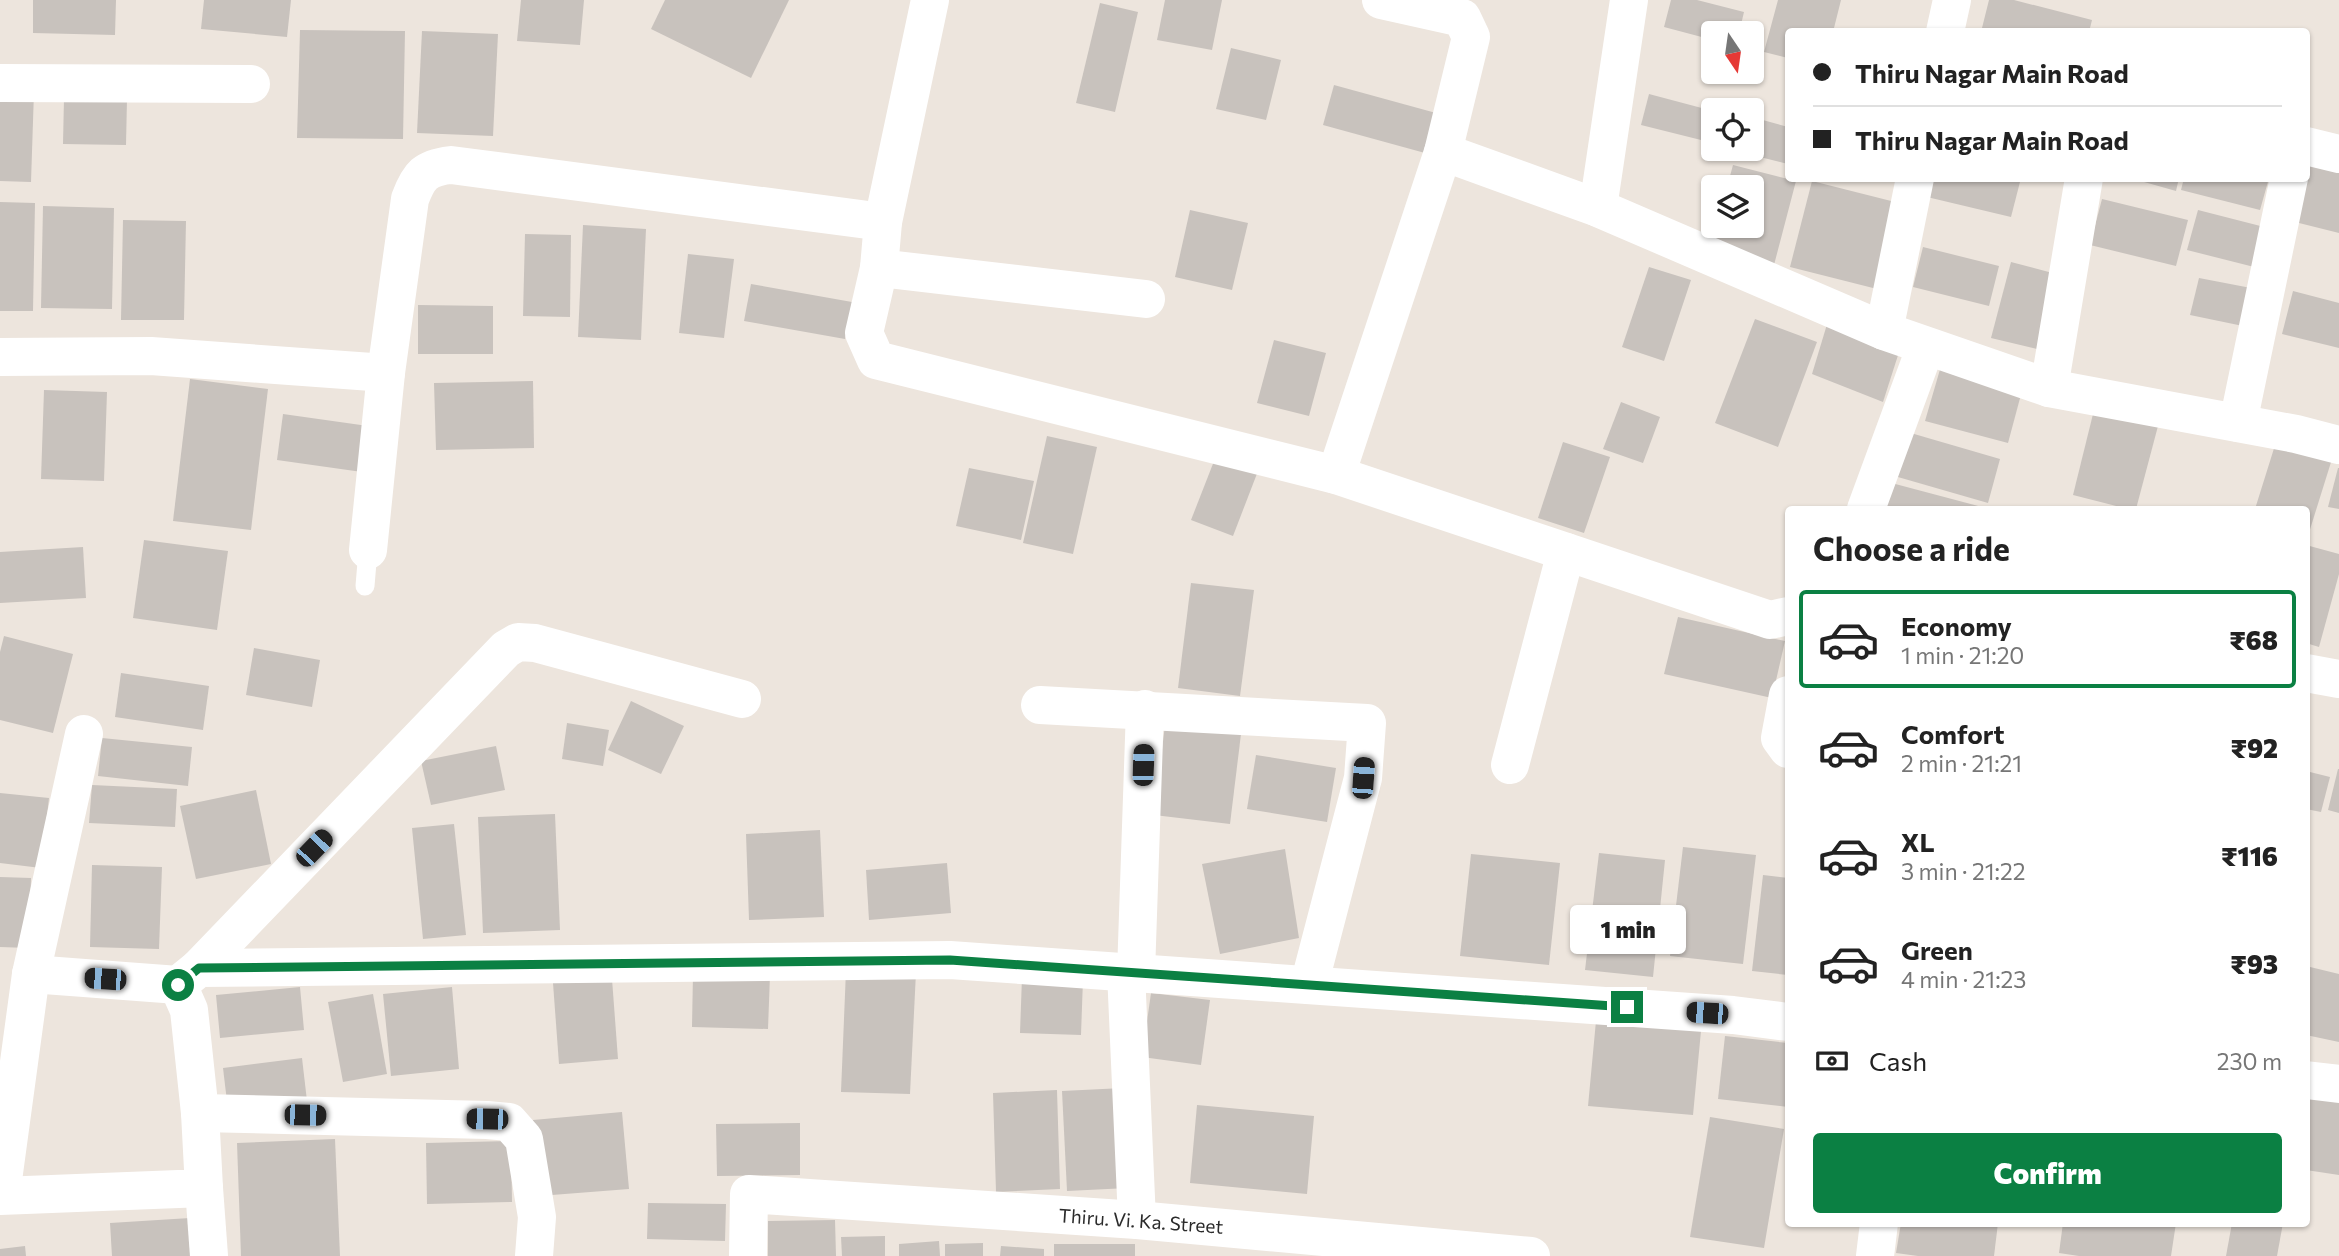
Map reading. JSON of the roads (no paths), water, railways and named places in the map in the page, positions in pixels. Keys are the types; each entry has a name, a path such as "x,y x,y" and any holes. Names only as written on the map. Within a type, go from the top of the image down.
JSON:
{"street":[{"path":"930,0 883,222 879,268 864,333 876,360 1336,475 1770,620 1785,617"},
{"path":"1336,475 1443,152 1471,37 1462,18 1381,0"},
{"path":"1598,208 1629,0"},
{"path":"1946,28 1952,0"},
{"path":"0,83 251,84"},
{"path":"2310,147 2339,154"},
{"path":"1443,152 1598,208 1884,331 2049,387 2339,445"},
{"path":"367,568 386,373 410,199 417,180 433,167 451,166 883,222"},
{"path":"1884,331 1914,182"},
{"path":"2049,387 2083,182"},
{"path":"2238,423 2288,182"},
{"path":"879,268 1146,299"},
{"path":"1867,506 1926,346"},
{"path":"0,357 151,356 386,373"},
{"path":"1510,765 1566,552"},
{"path":"209,1256 200,1113 189,1010 189,976 496,659 518,642 535,643 742,699"},
{"path":"2310,674 2339,679"},
{"path":"1040,705 1367,723 1363,778 1309,985"},
{"path":"1137,1220 1131,973 1145,709"},
{"path":"1785,711 1780,738 1785,745"},
{"path":"84,734 32,974 1,1196 204,1188"},
{"path":"32,974 189,976 950,960 1733,1015 1785,1022"},
{"path":"2310,1080 2339,1084"},
{"path":"200,1113 487,1119 509,1122 524,1139 537,1217 534,1256"},
{"name":"Thiru. Vi. Ka. Street","path":"748,1256 749,1194 1137,1220 1453,1252 1531,1256"},
{"path":"1875,1256 1879,1227"}]}
